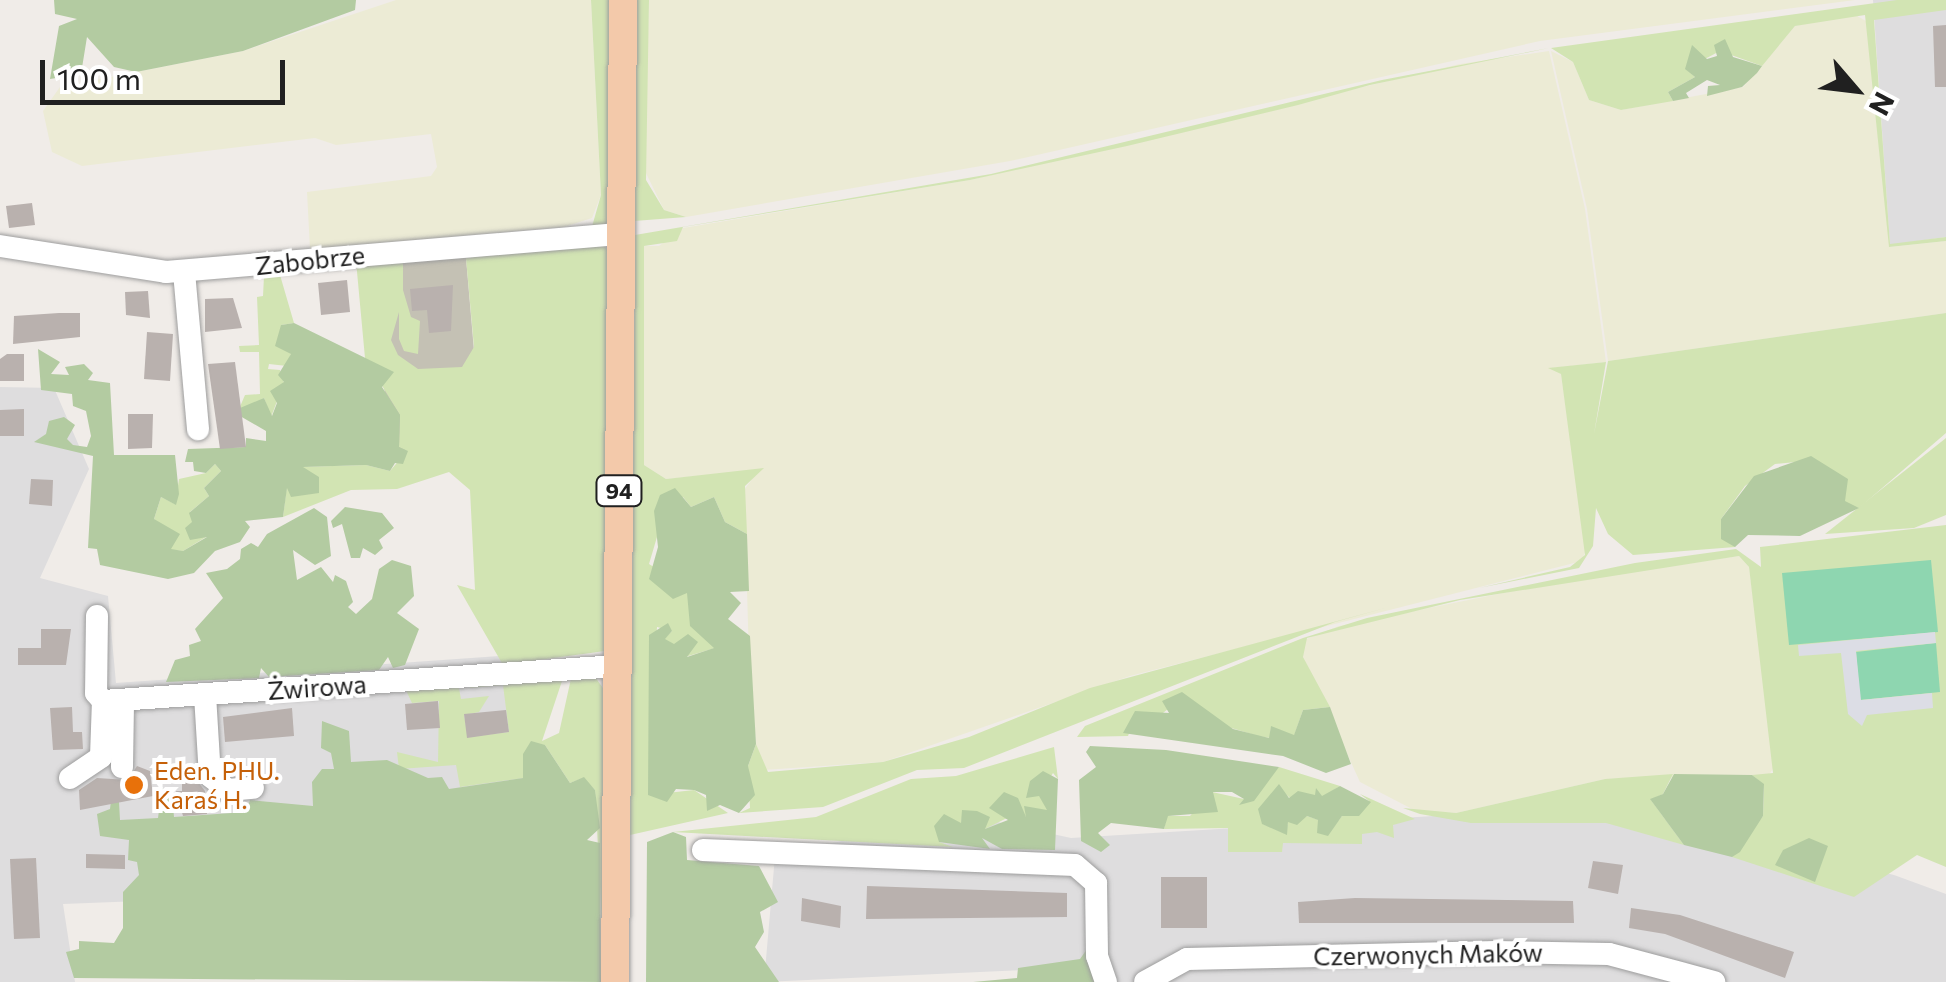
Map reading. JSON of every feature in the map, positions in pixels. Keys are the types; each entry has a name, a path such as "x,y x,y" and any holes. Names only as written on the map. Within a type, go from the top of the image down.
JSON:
{"main road":[{"name":"94","path":"615,982 624,0"}],"street":[{"name":"Zabobrze","path":"0,246 131,271 184,272 622,234"},
{"path":"184,272 198,429"},
{"path":"97,616 96,692 113,700"},
{"name":"Żwirowa","path":"113,700 618,666"},
{"path":"206,695 210,776 228,790 252,788"},
{"path":"113,700 122,768"},
{"path":"70,778 101,757 113,700"},
{"path":"703,850 1075,865 1096,883 1096,956 1106,982"},
{"name":"Czerwonych Maków","path":"1145,982 1187,959 1496,952 1610,954 1714,982"}],"shaded area":[{"path":"1873,0 1946,0 1946,237 1890,245"},
{"path":"466,258 482,444 390,452 373,259"},
{"path":"0,387 54,388 89,469 40,578 108,596 116,683 514,655 523,778 140,901 63,904 75,982 0,982"},
{"path":"1935,632 1936,643 1856,651 1861,700 1932,693 1933,708 1867,715 1862,726 1848,714 1841,653 1799,656 1798,645"},
{"path":"961,814 1071,838 1450,815 1654,817 1894,875 1946,894 1946,982 1043,982 1045,969 764,982 775,856"}],"green space":[{"path":"54,0 356,0 355,10 243,51 136,72 114,67 87,37 81,74 50,79 59,26 77,19 55,14"},
{"path":"396,0 591,0 601,195 592,218 564,227 310,249 307,192 431,176 437,167 431,134 336,145 315,138 82,166 52,152 43,111 60,87 243,51"},
{"path":"591,0 615,0 612,217 606,227 591,230 601,195"},
{"path":"637,0 649,0 646,180 664,210 686,217 634,221"},
{"path":"649,0 1855,0 1540,41 1010,161 686,217 664,210 644,169"},
{"path":"1897,0 1946,0 1946,10 1874,20 1890,244 1946,237 1946,241 1889,247 1865,15 1795,26 1762,66 1720,51 1686,69 1695,77 1668,92 1673,101 1621,110 1589,100 1573,62 1551,48"},
{"path":"1852,13 1871,24 1890,247 1946,241 1946,313 1608,361 1587,209 1551,51 1573,62 1589,100 1621,110 1743,87 1795,26"},
{"path":"1725,39 1733,57 1762,66 1757,73 1742,87 1707,96 1708,86 1720,85 1707,80 1686,93 1689,98 1673,101 1668,92 1695,77 1685,69 1692,45 1707,59 1717,56 1714,45"},
{"path":"1549,48 1370,85 1127,146 970,180 683,227 677,241 644,246 644,465 666,479 764,468 745,486 747,534 725,522 714,497 691,507 683,497 657,537 649,564 691,590 715,648 685,657 664,639 672,631 657,627 649,795 694,790 728,813 630,835 635,235 991,174 1382,80"},
{"path":"1549,51 1585,209 1606,362 1553,368 1561,374 1586,549 1582,561 1130,676 883,762 763,770 757,756 749,657 744,490 759,470 666,479 644,465 644,246 659,246 683,228 970,180 1460,64"},
{"path":"602,243 609,252 605,651 503,665 457,585 475,590 470,490 449,472 397,489 351,490 283,517 287,485 301,467 366,465 390,471 407,451 399,447 400,415 365,358 356,261 403,256 403,290 411,317 420,321 418,354 404,351 399,339 399,312 391,340 398,355 418,369 462,367 474,347 466,258"},
{"path":"280,275 294,323 281,325 291,354 287,366 269,364 268,369 280,370 284,383 271,417 264,398 236,416 245,395 260,394 259,352 240,352 239,346 259,345 257,297 263,296 264,276"},
{"path":"1946,313 1946,433 1859,508 1849,506 1806,461 1775,464 1745,486 1721,519 1735,547 1633,555 1608,534 1596,508 1593,546 1579,568 1479,588 1570,567 1585,555 1561,374 1548,368 1606,362 1594,434 1608,361"},
{"path":"294,323 394,372 382,387 400,415 399,447 408,451 403,464 395,463 390,471 366,465 303,467 319,477 319,493 291,497 287,488 283,517 245,521 250,527 240,542 215,551 194,573 168,579 100,565 97,549 88,548 93,456 34,442 46,434 49,421 64,417 75,425 67,439 73,445 87,447 91,436 86,411 73,406 72,394 41,390 38,349 60,362 51,374 69,375 65,367 84,364 93,373 88,380 110,383 114,455 175,455 179,494 176,505 161,497 154,519 180,534 171,549 183,551 207,537 190,540 185,528 192,522 189,513 209,496 204,488 221,471 215,464 206,473 194,471 193,462 185,462 188,449 246,447 246,438 266,441 266,431 240,416 240,408 264,398 272,416 277,403 270,391 284,382 278,375 291,354 275,346 281,325"},
{"path":"1946,438 1946,515 1914,528 1825,534"},
{"path":"1811,456 1848,479 1845,501 1859,508 1800,536 1748,535 1735,547 1721,539 1721,519 1754,476"},
{"path":"215,464 221,471 204,488 209,496 190,512 211,534 183,551 170,550 154,519 161,497 175,504 179,479 206,473"},
{"path":"675,488 691,507 714,497 725,522 747,534 749,591 730,592 741,603 728,619 750,636 756,744 748,766 755,795 739,813 720,805 707,811 706,795 694,790 676,789 667,802 648,795 649,635 668,623 672,631 665,639 674,644 688,634 698,642 687,657 714,648 690,626 687,593 673,599 649,579 658,547 654,511 660,495"},
{"path":"345,507 382,513 394,528 379,540 383,548 375,555 363,548 360,558 351,558 342,524 333,528 331,521"},
{"path":"314,508 327,517 331,556 315,565 293,550 297,580 321,567 333,582 335,575 346,581 353,602 348,607 356,614 372,599 379,569 392,560 411,566 414,596 397,613 419,629 405,665 393,668 388,657 379,670 269,677 261,668 259,678 166,682 175,660 190,656 189,645 201,641 195,629 223,598 206,573 227,569 240,559 241,549 251,543 258,547 267,534"},
{"path":"1946,525 1946,867 1917,855 1854,897 1732,857 1763,816 1764,785 1752,775 1773,773 1749,567 1739,556 1460,600 1307,638 1303,657 1330,707 1303,710 1294,736 1271,727 1270,738 1258,736 1168,709 1159,716 1136,715 1128,736 1077,737 1085,726 1303,638 1367,618 1635,563 1736,549 1761,567 1760,547"},
{"path":"1739,556 1749,567 1775,766 1768,776 1605,779 1456,813 1416,811 1360,782 1303,657 1304,640 1339,626 1548,584"},
{"path":"1931,560 1938,632 1789,645 1782,573"},
{"path":"1389,607 1335,622 964,768 917,770 823,807 739,813 750,808 748,766 756,744 768,772 883,762 969,737 1090,688"},
{"path":"1936,643 1940,692 1860,700 1856,652"},
{"path":"565,672 542,741 559,733 572,674 593,674 605,691 605,982 595,790 583,778 570,783 545,745 523,778 460,787 456,765 399,769 397,752 438,762 439,701 412,703 404,686 458,683 461,699 489,696 479,712 464,715 468,737 509,732 503,685 470,688 470,682"},
{"path":"1182,692 1233,729 1269,738 1271,726 1294,735 1303,710 1330,707 1351,764 1326,773 1283,756 1123,733 1135,711 1169,713 1162,701"},
{"path":"322,721 349,731 351,762 387,760 428,778 442,777 449,789 523,778 523,754 531,741 545,745 570,783 584,777 595,790 600,828 587,840 600,843 601,982 74,978 66,952 79,949 79,941 114,943 123,928 123,892 139,875 137,862 128,860 129,840 100,836 97,814 110,809 111,801 119,802 120,820 158,818 162,788 172,795 174,817 246,812 250,800 313,806 312,782 322,769 334,769 331,753 321,748"},
{"path":"1090,746 1166,750 1279,767 1254,801 1239,805 1244,799 1232,792 1213,792 1218,812 1168,816 1164,829 1111,823 1098,833 1110,845 1101,852 1081,841 1079,780 1096,767 1086,752"},
{"path":"1054,747 1058,779 1053,773 1039,795 1048,810 1028,818 1019,812 985,829 963,812 961,823 939,827 939,842 953,847 673,832 816,817 911,779 956,776"},
{"path":"1279,767 1340,786 1321,798 1290,798 1281,790 1269,800 1263,824 1286,834 1288,822 1307,816 1319,820 1327,835 1342,816 1369,801 1360,794 1415,819 1393,825 1394,838 1377,832 1362,834 1362,844 1283,843 1282,852 1228,852 1228,828 1164,829 1167,816 1190,816 1212,792 1244,799"},
{"path":"1043,771 1058,779 1055,850 1002,849 982,838 990,849 939,842 934,826 944,814 961,823 962,810 977,811 990,817 985,829 1008,820 989,808 1004,792 1018,798 1026,817 1024,806 1047,810 1039,796 1026,798 1030,781"},
{"path":"1673,774 1663,794 1651,800 1684,845 1606,823 1471,823 1403,808 1456,813 1605,779"},
{"path":"1674,774 1752,775 1764,784 1763,816 1740,852 1732,857 1684,845 1650,799 1663,794"},
{"path":"1279,784 1289,798 1298,791 1315,795 1316,788 1322,796 1340,786 1371,802 1359,816 1342,816 1328,836 1317,833 1318,820 1307,816 1297,825 1288,822 1287,835 1262,824 1258,809"},
{"path":"673,832 686,837 687,860 759,866 778,902 760,912 764,932 755,947 779,982 646,982 647,842"},
{"path":"1809,838 1828,846 1815,882 1775,865 1783,850"},
{"path":"1092,942 1099,982 973,982 1017,978 1018,968 1080,959"}],"building":[{"path":"1946,25 1946,87 1935,87 1933,26"},
{"path":"32,203 35,225 9,228 6,206"},
{"path":"347,280 350,312 321,315 318,283"},
{"path":"453,285 451,331 429,333 427,310 412,311 410,289"},
{"path":"148,291 150,318 126,315 125,292"},
{"path":"233,298 242,328 205,332 205,299"},
{"path":"80,313 80,337 13,344 14,316"},
{"path":"147,332 173,334 170,381 144,379"},
{"path":"7,354 24,354 24,381 0,381 0,359"},
{"path":"235,362 246,447 220,449 208,364"},
{"path":"24,409 24,436 0,436 0,410"},
{"path":"128,414 153,414 152,448 128,449"},
{"path":"31,479 53,480 52,506 29,504"},
{"path":"41,629 71,629 66,665 18,665 18,648 41,648"},
{"path":"438,701 440,728 407,730 405,704"},
{"path":"72,707 73,732 82,732 83,749 53,750 50,708"},
{"path":"292,708 294,736 225,742 223,717"},
{"path":"506,710 509,732 467,738 464,714"},
{"path":"137,766 150,771 153,796 80,810 79,790 97,778 128,780"},
{"path":"196,779 205,791 207,814 183,816 176,791 182,791 182,780"},
{"path":"86,854 125,855 125,869 86,868"},
{"path":"36,858 40,938 14,939 10,859"},
{"path":"1593,861 1623,865 1618,894 1588,888"},
{"path":"1161,877 1207,877 1207,928 1161,928"},
{"path":"867,886 1067,893 1067,917 866,919"},
{"path":"802,898 841,906 840,928 801,921"},
{"path":"1355,898 1573,901 1574,923 1299,923 1298,902"},
{"path":"1631,908 1680,915 1794,952 1785,978 1665,934 1629,928"}],"place":[{"name":"Eden. PHU. Karaś H.","path":"134,785"}]}
